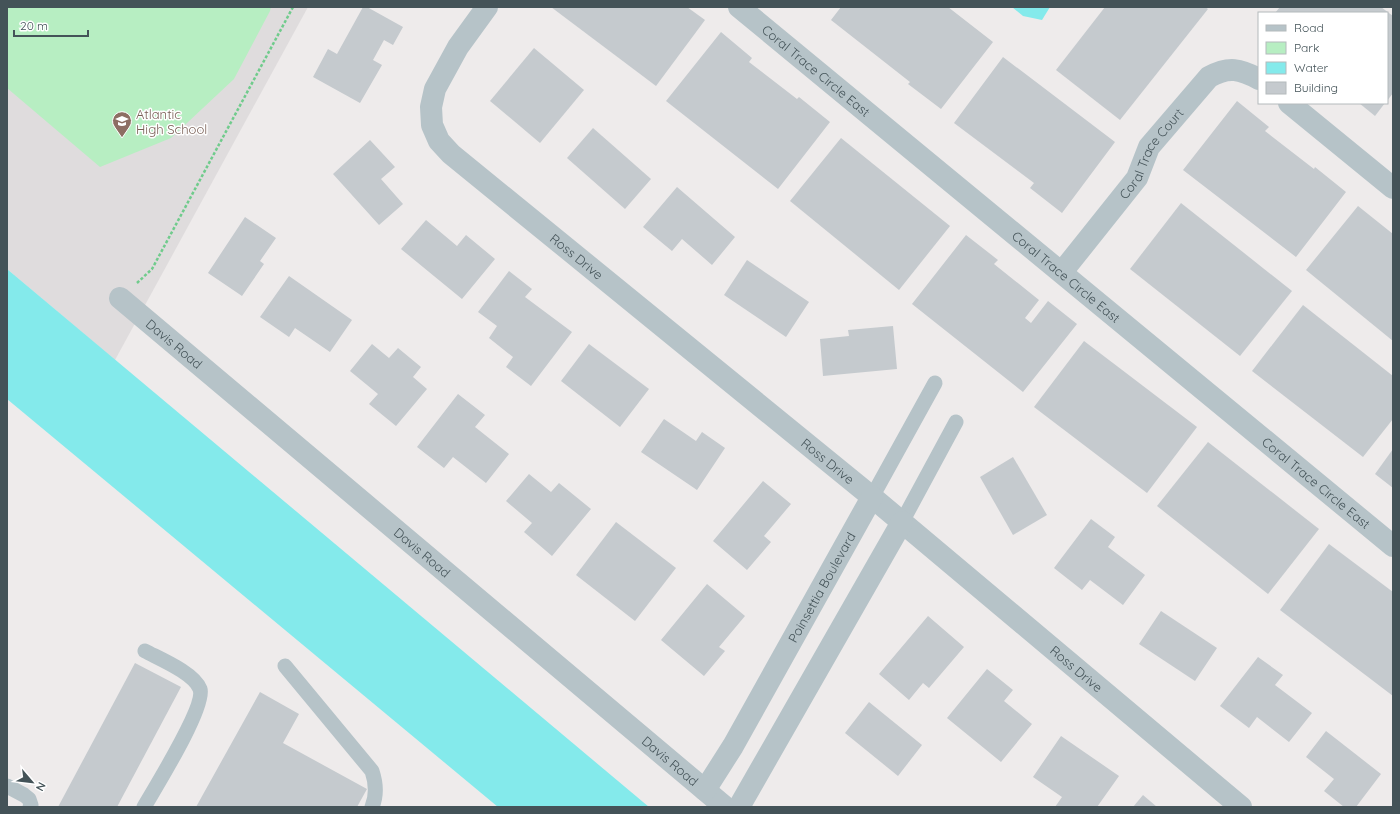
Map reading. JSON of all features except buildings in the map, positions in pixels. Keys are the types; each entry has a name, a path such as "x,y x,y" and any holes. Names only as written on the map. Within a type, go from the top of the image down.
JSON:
{"street":[{"name":"Ross Drive","path":"486,7 458,47 435,89 431,107 432,125 439,141 451,154 872,497 1241,807"},
{"name":"Coral Trace Circle East","path":"739,7 1393,546"},
{"name":"Coral Trace Court","path":"1062,272 1137,178 1149,147 1209,77 1217,73 1236,69 1258,79"},
{"path":"1290,104 1393,188"},
{"name":"Davis Road","path":"120,298 725,807"},
{"name":"Poinsettia Boulevard","path":"705,790 733,746 872,497"},
{"path":"739,807 902,522"}],"lane":[{"name":"Poinsettia Boulevard","path":"872,497 935,383"},
{"path":"902,522 956,422"},
{"path":"144,807 188,729 201,696 200,689 195,681 187,674 145,651"},
{"path":"285,666 372,770 376,784 372,807"},
{"path":"7,786 29,799 31,805 30,807"}],"path":[{"path":"120,298 152,269 293,7"}],"shaded area":[{"name":"Atlantic High School","path":"7,7 308,7 115,360 7,269"}],"green space":[{"path":"7,7 271,7 234,79 171,138 100,167 7,88"}],"water":[{"path":"1012,7 1050,7 1042,20 1023,16"},
{"path":"7,269 649,807 498,807 7,399"}],"place":[{"name":"Atlantic High School","path":"122,138"}]}
